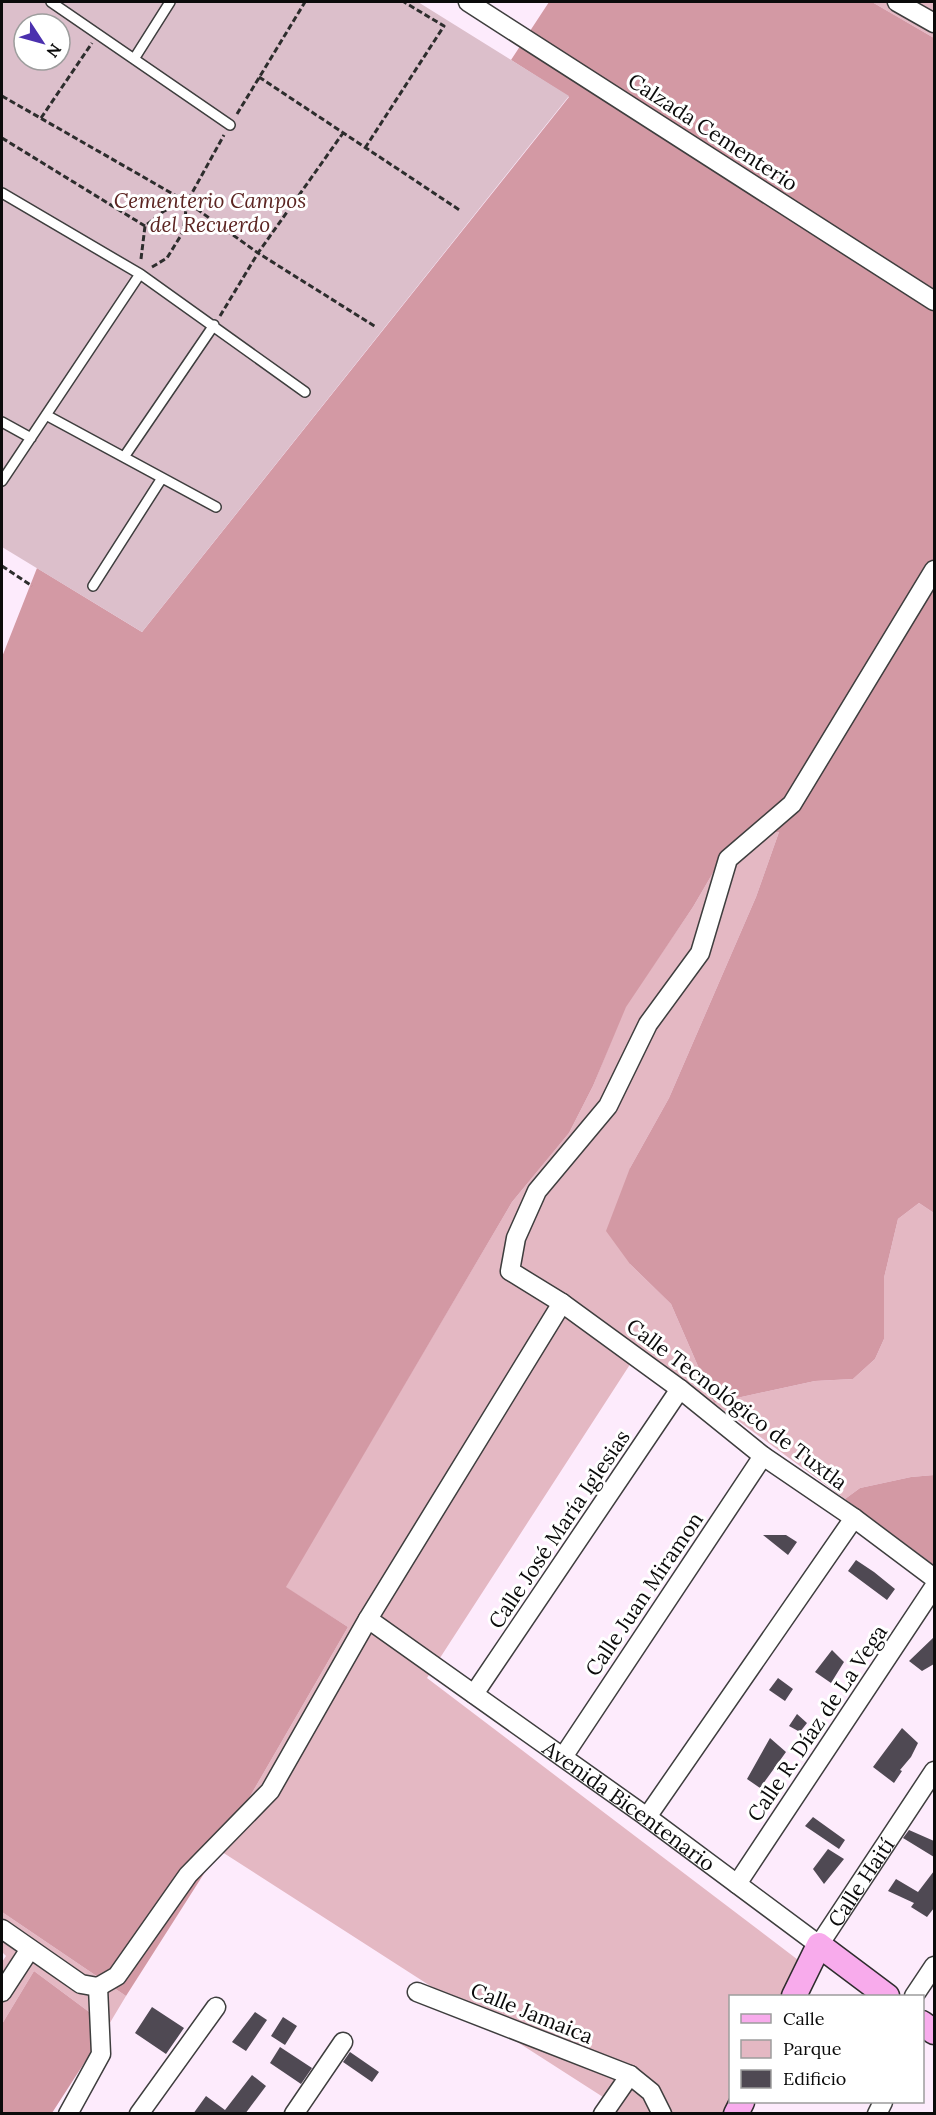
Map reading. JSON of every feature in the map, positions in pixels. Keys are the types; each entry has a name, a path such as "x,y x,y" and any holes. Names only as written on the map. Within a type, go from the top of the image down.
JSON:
{"street":[{"name":"Calzada Cementerio","path":"468,2 934,301"},
{"path":"897,2 934,23"},
{"name":"Calle Tecnológico de Tuxtla","path":"934,570 792,804 728,859 700,953 648,1024 608,1106 537,1191 516,1238 510,1272 562,1303 680,1389 764,1456 854,1518 934,1578"},
{"path":"2,1929 81,1984 98,1987 117,1976 188,1875 270,1791 368,1618 562,1303"},
{"name":"Calle José María Iglesias","path":"474,1694 680,1389"},
{"name":"Calle Juan Miramon","path":"563,1757 764,1456"},
{"path":"647,1817 854,1518"},
{"name":"Calle R. Díaz de La Vega","path":"737,1884 934,1587"},
{"name":"Avenida Bicentenario","path":"368,1618 647,1817 885,1995"},
{"name":"Calle Haití","path":"794,1995 819,1946 934,1771"},
{"path":"2,1992 30,1949"},
{"path":"915,1995 934,1966"},
{"path":"68,2114 101,2054 98,1987"},
{"name":"Calle Jamaica","path":"417,1992 630,2075 651,2092 662,2114"},
{"path":"139,2114 216,2007"},
{"path":"294,2114 343,2042"},
{"path":"603,2114 630,2075"}],"lane":[{"path":"51,2 230,125"},
{"path":"134,59 170,2"},
{"path":"2,193 140,274 305,392"},
{"path":"2,481 140,274"},
{"path":"124,458 214,325"},
{"path":"46,415 216,507"},
{"path":"2,422 31,438"},
{"path":"93,586 162,478"}],"path":[{"path":"140,274 167,258 183,232 187,202 230,125 305,2"},
{"path":"365,148 444,26 404,2"},
{"path":"40,118 98,34"},
{"path":"259,77 461,212"},
{"path":"2,96 187,202 258,253 376,327"},
{"path":"214,325 258,253 343,133"},
{"path":"2,138 145,226"},
{"path":"140,274 145,226 164,211 187,202"},
{"path":"2,566 32,586"}],"green space":[{"name":"Cementerio Campos del Recuerdo","path":"2,2 418,2 569,96 142,632 2,547"},
{"path":"872,2 934,2 934,38"},
{"path":"779,832 756,897 669,1098 630,1168 630,1264 671,1304 714,1403 815,1381 853,1379 875,1359 884,1339 884,1278 898,1219 919,1203 934,1213 934,1475 911,1477 860,1488 845,1499 640,1349 427,1678 806,1966 791,1995 729,1995 729,2113 613,2113 617,2106 219,1850 348,1627 285,1587 512,1202 569,1133 593,1086 625,1007 693,907 721,859 757,833"},
{"path":"2,1912 126,1996 108,2026 34,1971 2,2024 2,1962 6,1956 2,1952"}],"shaded area":[{"path":"549,2 872,2 934,38 934,1213 919,1203 898,1219 884,1278 884,1339 875,1359 853,1379 815,1381 714,1403 671,1304 630,1264 606,1231 630,1168 669,1098 756,897 779,832 757,833 721,859 693,907 626,1007 593,1086 569,1133 512,1202 286,1587 348,1627 219,1850 126,1996 2,1912 2,657 37,568 142,632 569,97 511,60"},
{"path":"934,1475 934,1565 845,1499 860,1488 911,1477"},
{"path":"34,1971 108,2026 52,2113 2,2114 2,2024"}],"building":[{"path":"763,1535 786,1535 797,1542 788,1555"},
{"path":"856,1560 895,1589 887,1600 848,1571"},
{"path":"934,1637 934,1664 922,1671 909,1661"},
{"path":"832,1650 844,1662 831,1683 815,1672"},
{"path":"778,1678 793,1689 785,1701 769,1690"},
{"path":"797,1714 807,1723 800,1732 789,1726"},
{"path":"902,1728 918,1743 894,1783 873,1767"},
{"path":"770,1738 786,1752 760,1788 747,1779"},
{"path":"813,1817 845,1840 839,1849 805,1826"},
{"path":"909,1830 934,1841 934,1857 903,1838"},
{"path":"828,1849 844,1859 824,1884 813,1869"},
{"path":"934,1871 934,1908 927,1917 911,1907 914,1903 888,1891 896,1879 918,1892"},
{"path":"152,2007 184,2028 166,2054 135,2033"},
{"path":"255,2012 267,2020 246,2051 232,2042"},
{"path":"283,2017 297,2026 285,2045 271,2036"},
{"path":"280,2047 312,2068 301,2084 270,2063"},
{"path":"350,2052 379,2072 372,2082 343,2062"},
{"path":"252,2075 266,2086 245,2114 193,2114 206,2096 225,2110"}]}
